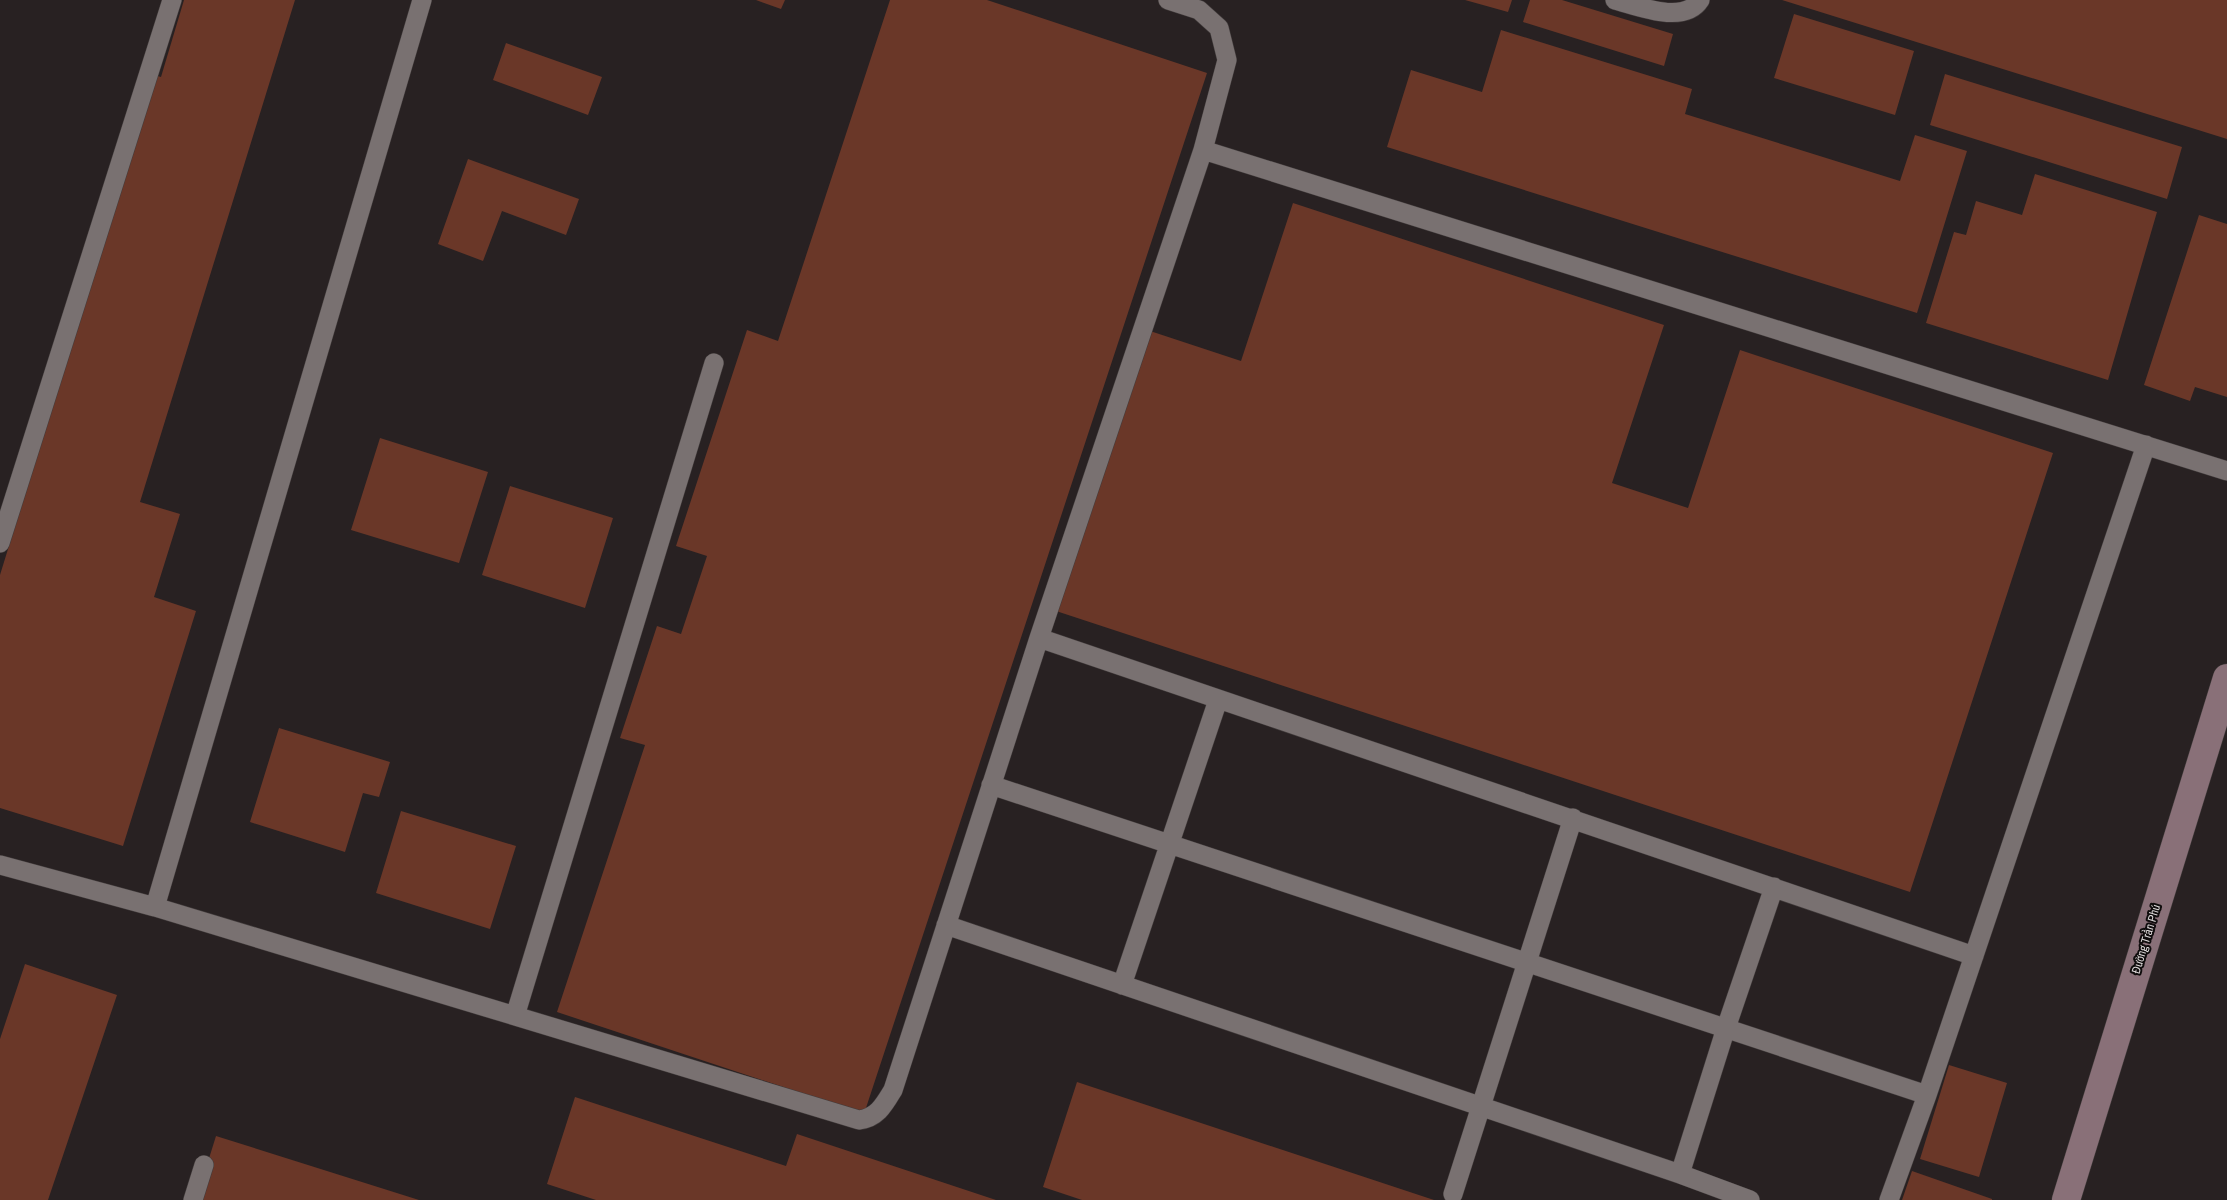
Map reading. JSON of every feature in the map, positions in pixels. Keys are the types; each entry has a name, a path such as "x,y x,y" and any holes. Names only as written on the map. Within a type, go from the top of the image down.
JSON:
{"main road":[{"name":"Đường Trần Phú","path":"2066,1200 2227,678"}],"lane":[{"path":"0,544 172,0"},
{"path":"155,907 422,0"},
{"path":"0,865 155,907 859,1120 870,1119 882,1108 893,1090 1039,638 1202,150 1227,60 1219,28 1199,10 1168,0"},
{"path":"1615,0 1674,14 1696,6 1700,0"},
{"path":"1202,150 2227,471"},
{"path":"515,1016 714,363"},
{"path":"1888,1200 1927,1095 2146,445"},
{"path":"1039,638 1218,700 1573,818 1974,956"},
{"path":"1122,985 1218,700"},
{"path":"991,785 1927,1095"},
{"path":"1453,1194 1573,818"},
{"path":"1680,1174 1726,1028 1774,887"},
{"path":"946,925 1680,1174 1750,1200"},
{"path":"193,1200 204,1165"}],"building":[{"path":"184,0 295,0 140,502 180,514 154,597 196,611 123,846 0,808 0,575 154,75 161,77"},
{"path":"756,0 785,0 781,9"},
{"path":"890,0 987,0 1207,73 864,1114 557,1012 645,745 620,738 657,626 681,634 707,556 676,546 747,330 778,341"},
{"path":"1465,0 1512,0 1508,12"},
{"path":"1530,0 1562,0 1673,34 1664,66 1523,22"},
{"path":"1782,0 2227,0 2227,139"},
{"path":"1794,14 1914,51 1895,115 1774,78"},
{"path":"1501,30 1692,89 1685,114 1900,181 1915,135 1967,151 1917,313 1387,147 1411,70 1482,92"},
{"path":"506,43 602,77 588,115 493,80"},
{"path":"1945,74 2182,147 2167,199 1930,125"},
{"path":"468,159 579,199 566,235 502,211 483,261 438,244"},
{"path":"2035,174 2157,212 2108,380 1926,323 1954,232 1966,235 1976,201 2022,215"},
{"path":"1293,203 1664,325 1612,483 1688,508 1740,350 2053,453 1910,892 1053,610 1144,329 1241,361"},
{"path":"2199,215 2227,224 2227,397 2195,387 2190,401 2144,385"},
{"path":"380,438 488,472 459,563 351,530"},
{"path":"510,486 613,518 585,608 482,575"},
{"path":"279,728 390,762 379,797 363,793 345,852 250,822"},
{"path":"401,811 516,846 490,929 376,893"},
{"path":"25,964 117,995 48,1200 0,1200 0,1039"},
{"path":"1949,1065 2007,1083 1979,1177 1920,1159"},
{"path":"1077,1082 1434,1200 1082,1200 1043,1187"},
{"path":"575,1097 786,1166 797,1134 996,1200 596,1200 547,1184"},
{"path":"216,1136 419,1200 196,1200"},
{"path":"1912,1171 1992,1199 1992,1200 1902,1200"}]}
